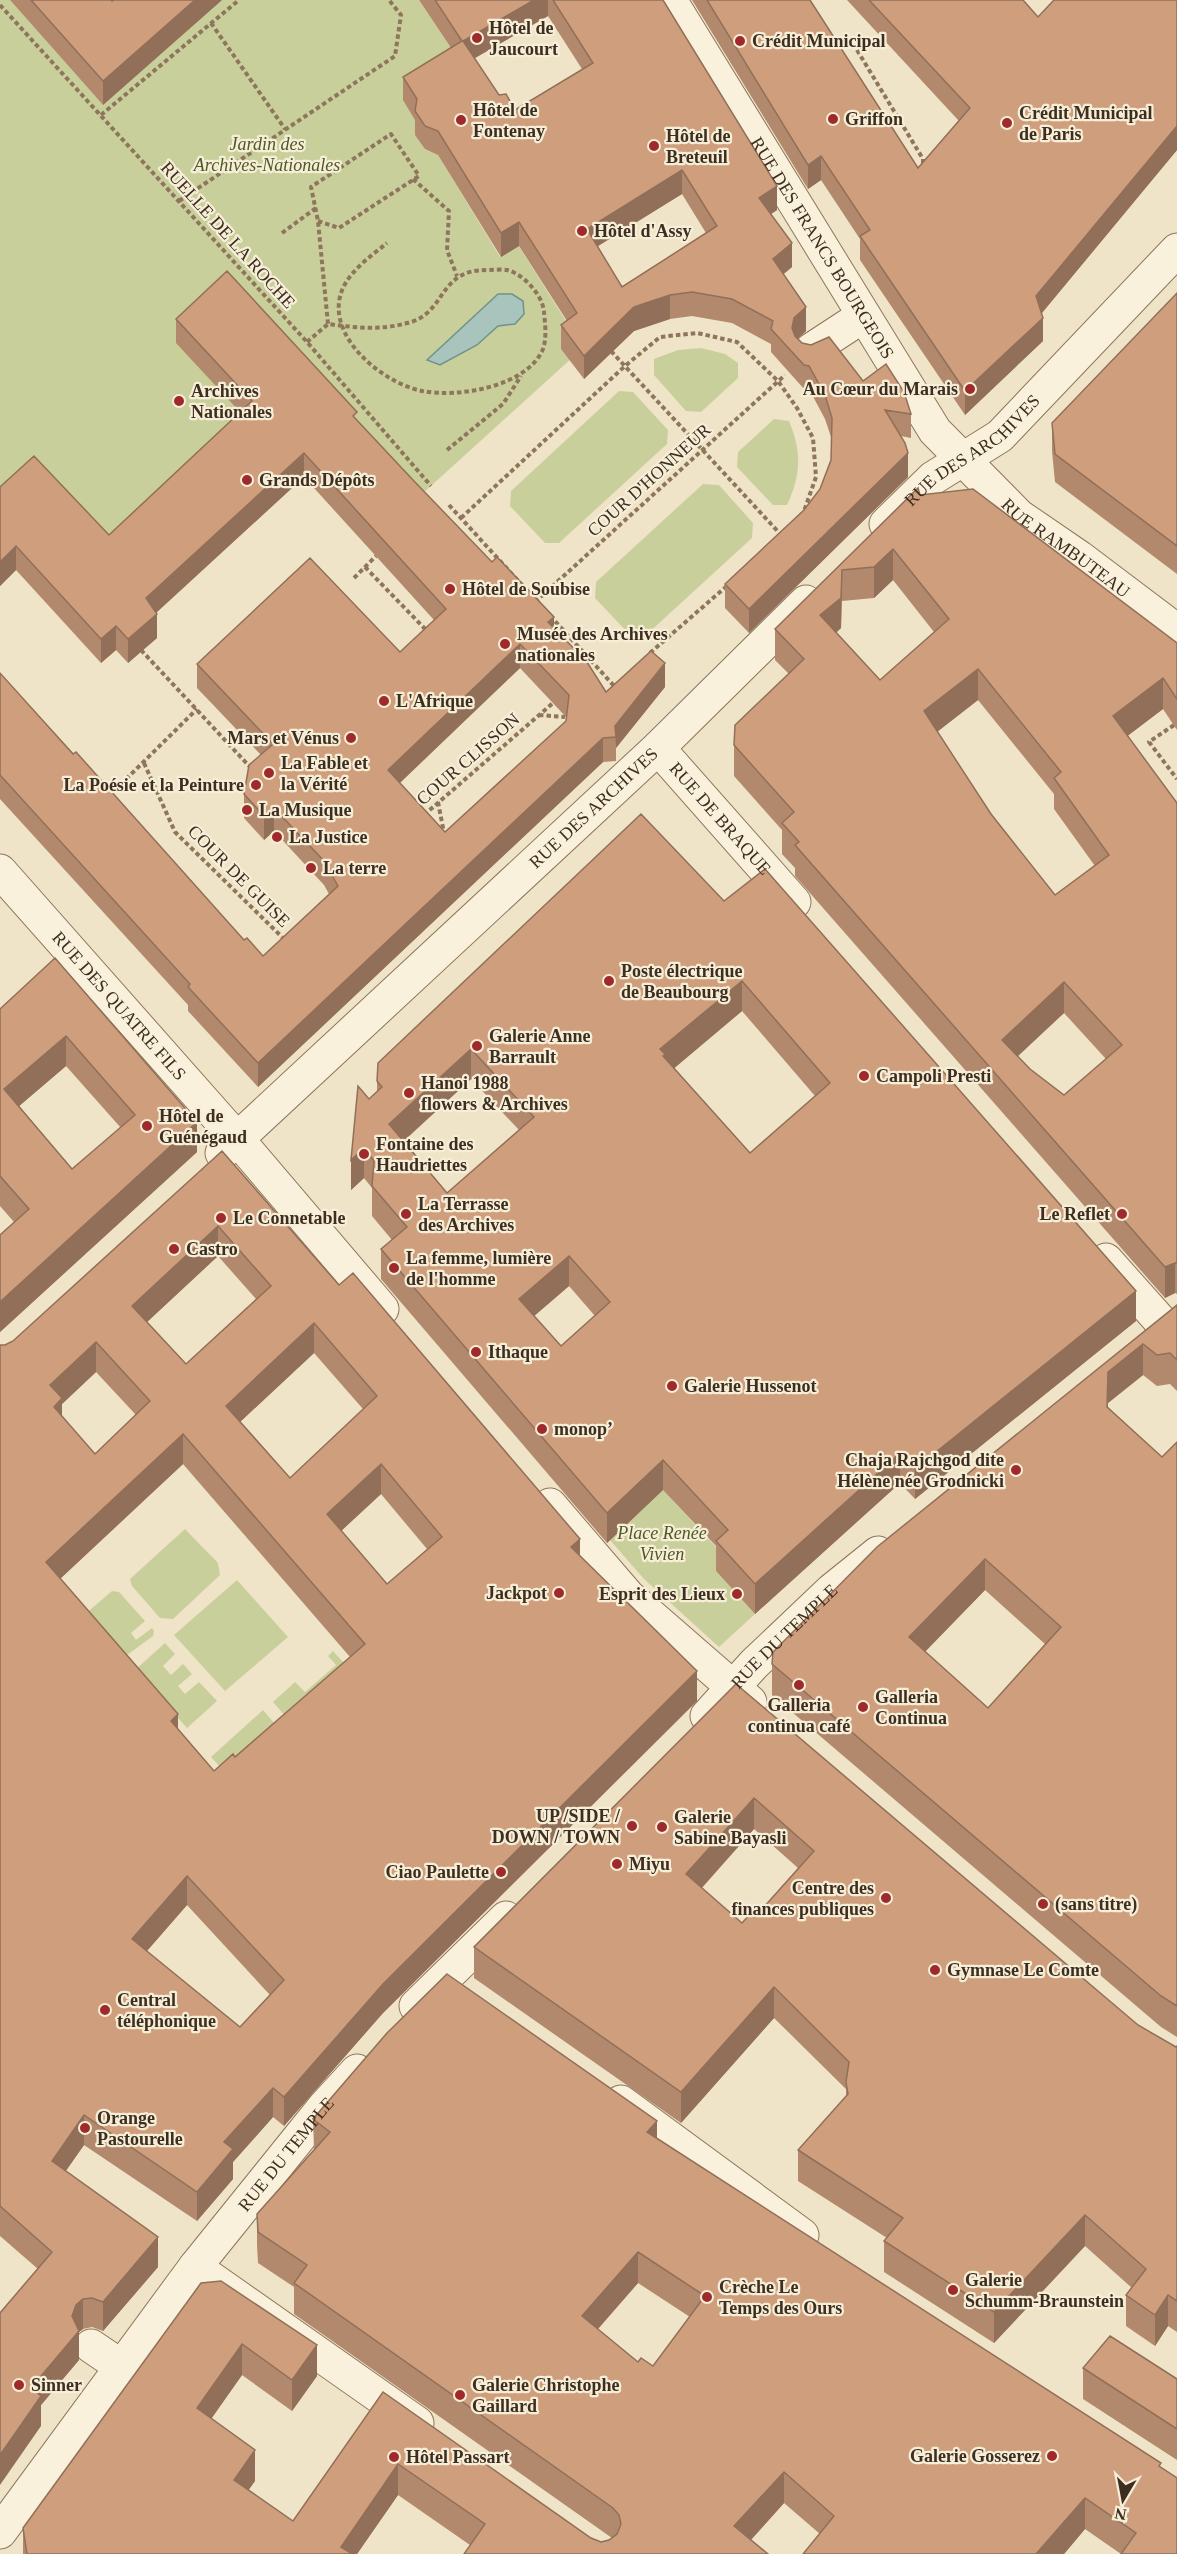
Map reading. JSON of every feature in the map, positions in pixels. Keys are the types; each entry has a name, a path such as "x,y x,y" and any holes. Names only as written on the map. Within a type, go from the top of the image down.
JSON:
{"street":[{"name":"RUE DES FRANCS BOURGEOIS","path":"670,0 935,431 961,459"},
{"name":"RUE DES ARCHIVES","path":"866,544 933,478 1000,436 1177,250"},
{"path":"812,350 863,316"},
{"name":"RUE RAMBUTEAU","path":"961,459 1019,516 1079,556 1177,630"},
{"name":"RUE DES ARCHIVES","path":"204,1169 238,1140 658,748 824,585"},
{"name":"RUE DE BRAQUE","path":"658,748 816,927"},
{"name":"RUE DES QUATRE FILS","path":"0,871 238,1140 402,1332"},
{"path":"1084,1234 1170,1318 1135,1346"},
{"path":"534,1486 628,1596 775,1724"},
{"name":"RUE DU TEMPLE","path":"682,1742 832,1590 905,1531"},
{"name":"RUE DU TEMPLE","path":"0,2532 195,2267 323,2108 388,2038 456,1988 524,1900"},
{"path":"598,2086 824,2251"},
{"path":"195,2267 439,2439"},
{"path":"91,2346 122,2367"}],"path":[{"path":"100,114 239,0"},
{"path":"179,201 395,56 401,15 389,0"},
{"name":"RUELLE DE LA ROCHE","path":"0,5 307,342 431,486"},
{"path":"211,24 285,129"},
{"path":"857,50 923,159 924,169"},
{"path":"318,221 339,228 419,176 391,134 311,187 318,221 328,324"},
{"path":"413,179 449,211 447,250 457,276"},
{"path":"282,233 315,208"},
{"path":"387,243 363,264 343,287 338,306 342,326 352,346 365,360 396,381 421,391 460,393 521,375"},
{"path":"307,342 328,324 373,330 416,320 437,302 457,276 478,270 508,270 532,287 543,303 546,327 543,349 521,375 503,404 447,450"},
{"path":"461,518 624,366 660,337 697,333 737,342 778,381 797,408 813,438 816,477 801,517"},
{"path":"608,348 789,543"},
{"name":"COUR D'HONNEUR","path":"529,608 788,372"},
{"path":"449,505 538,599 620,692"},
{"path":"774,545 789,530"},
{"path":"354,578 376,556"},
{"path":"365,567 428,633 420,640"},
{"path":"649,654 730,584"},
{"path":"141,650 254,771 259,765"},
{"path":"586,669 594,662"},
{"path":"614,685 622,677"},
{"name":"COUR CLISSON","path":"423,816 553,703"},
{"path":"108,797 197,709"},
{"name":"COUR CLISSON","path":"539,715 565,717"},
{"path":"1174,725 1149,742 1177,779"},
{"name":"COUR DE GUISE","path":"144,763 175,832 291,946"},
{"path":"102,791 114,805"},
{"path":"438,801 444,834"}],"green space":[{"name":"Jardin des Archives-Nationales","path":"0,0 10,0 103,105 222,0 419,0 462,65 417,122 425,149 438,155 500,257 518,245 583,348 422,494 252,425 109,558 0,511"},
{"path":"701,348 725,354 738,363 738,378 701,412 686,411 654,375 654,359 678,350"},
{"path":"619,391 633,392 668,430 667,444 559,543 545,543 510,506 511,491"},
{"path":"774,419 789,421 798,453 795,484 787,505 773,505 737,467 738,452"},
{"path":"703,484 719,485 753,523 752,538 645,636 630,635 595,598 596,582"},
{"name":"Place Renée Vivien","path":"663,1490 728,1560 716,1571 755,1614 719,1647 644,1579 610,1540"},
{"path":"185,1529 218,1563 220,1575 173,1619 160,1618 132,1586 130,1579"},
{"path":"237,1580 288,1637 225,1691 174,1635"},
{"path":"112,1591 119,1592 145,1621 131,1633 136,1640 152,1628 154,1631 153,1636 123,1658 84,1615"},
{"path":"165,1643 175,1654 163,1666 171,1675 183,1664 192,1674 178,1686 185,1694 199,1682 217,1701 187,1728 135,1670"},
{"path":"333,1651 350,1670 291,1723 273,1702 295,1682 305,1692 336,1665 328,1656"},
{"path":"263,1710 281,1731 233,1781 211,1757"}],"water":[{"path":"498,294 512,294 523,301 524,314 515,324 498,326 477,345 440,365 427,360"}],"building":[{"path":"31,0 112,1 195,0 103,81"},
{"path":"435,0 534,0 463,41 499,95 506,94 515,110 593,63 553,0 663,0 777,186 759,198 792,243 773,259 806,307 794,318 792,328 795,336 802,343 811,345 829,337 863,381 886,364 904,392 911,414 885,410 905,443 908,453 749,609 725,584 804,510 820,489 831,460 832,418 825,395 809,366 804,365 771,329 773,321 732,299 692,292 670,295 634,307 584,356 561,325 577,313 519,222 501,233 438,131 425,126 415,111 417,99 403,77 462,41","holes":["682,170 717,226 622,287 587,229"]},
{"path":"707,0 810,0 918,168 970,108 869,0 1023,0 1038,17 1054,0 1177,0 1177,126 1036,296 1043,318 965,391 860,236 870,230 821,156 808,165"},
{"path":"227,271 357,412 353,416 413,480 492,562 497,557 554,617 548,622 587,662 606,692 651,651 665,663 615,726 616,737 603,738 258,1063 188,987 190,984 0,775 0,673 73,754 76,752 244,940 247,938 263,956 338,886 324,861 274,808 264,816 244,794 249,765 273,744 197,664 310,558 400,652 446,609 304,453 146,598 157,614 128,639 116,626 101,639 16,546 0,562 0,487 34,456 109,535 252,401 176,319","holes":["520,644 569,695 566,721 445,832 388,770"]},
{"path":"1177,293 1177,546 1055,454 1052,423"},
{"path":"918,488 920,495 973,489 1177,643 1177,699 1163,678 1113,716 1177,803 1177,1263 1165,1267 795,845 799,842 782,823 794,812 734,745 735,725 804,659 775,629","holes":["893,549 949,619 880,680 820,615 841,598 842,570 874,567","978,669 1061,772 1054,778 1109,855 1055,895 991,814 924,711","1064,982 1122,1045 1064,1095 1030,1069 1002,1040"]},
{"path":"641,814 724,901 765,869 1136,1291 915,1469 900,1453 755,1584 716,1541 728,1530 663,1460 607,1513 381,1249 407,1227 372,1186 374,1161 364,1148 351,1160 358,1086 369,1099 382,1087 377,1081 378,1063","holes":["742,981 830,1083 750,1153 663,1056 665,1054 660,1049","471,1049 534,1117 447,1193 389,1124","569,1256 610,1302 561,1346 519,1299"]},
{"path":"55,958 197,1122 0,1302 0,1235 29,1209 0,1176 0,1009","holes":["66,1036 135,1115 72,1169 4,1089"]},
{"path":"222,1151 339,1285 353,1273 580,1539 571,1547 697,1671 383,1984 284,2097 273,2088 224,2142 233,2149 197,2192 84,2115 52,2161 158,2237 103,2302 92,2298 83,2299 76,2305 72,2316 79,2331 31,2388 41,2396 0,2455 0,2313 52,2252 0,2206 0,1345 13,1341","holes":["218,1226 271,1286 186,1364 132,1306","314,1323 377,1396 290,1478 226,1406","96,1342 150,1401 95,1454 54,1407 62,1398 50,1385","183,1434 365,1644 235,1757 233,1754 214,1771 171,1721 178,1714 46,1562","381,1464 442,1537 387,1584 327,1514","187,1876 284,1980 240,2027 132,1939"]},
{"path":"1177,1305 1177,1360 1170,1353 1157,1355 1143,1344 1108,1372 1107,1407 1162,1457 1177,1442 1177,2006 1161,1996 772,1664 773,1652 877,1547","holes":["985,1559 1061,1627 988,1708 909,1637"]},
{"path":"736,1684 1138,2025 1177,2046 1177,2301 1168,2295 1155,2315 1126,2295 1146,2269 1085,2215 994,2312 884,2241 903,2218 798,2150 848,2094 846,2082 849,2062 774,1987 681,2092 474,1947","holes":["754,1798 814,1851 755,1917 751,1913 742,1923 686,1874"]},
{"path":"447,1974 657,2121 647,2132 1161,2463 1159,2466 1177,2478 1177,2554 1121,2554 1136,2533 1085,2498 1036,2554 803,2554 834,2516 784,2472 734,2526 768,2554 464,2554 485,2524 398,2464 341,2547 352,2554 27,2554 23,2528 201,2283 221,2281 317,2345 292,2380 242,2344 197,2408 255,2450 234,2480 293,2521 383,2392 591,2538 601,2542 617,2534 621,2524 619,2515 613,2508 294,2283 307,2265 258,2232 257,2214 330,2132 313,2119 387,2033","holes":["638,2252 705,2296 653,2366 641,2358 638,2362 582,2316"]},
{"path":"1110,2336 1177,2379 1177,2429 1083,2368"}],"place":[{"name":"Hôtel de Jaucourt","path":"477,38"},
{"name":"Crédit Municipal","path":"740,41"},
{"name":"Griffon","path":"833,119"},
{"name":"Hôtel de Fontenay","path":"461,120"},
{"name":"Crédit Municipal de Paris","path":"1007,123"},
{"name":"Hôtel de Breteuil","path":"654,146"},
{"name":"Hôtel d'Assy","path":"582,231"},
{"name":"Au Cœur du Marais","path":"970,389"},
{"name":"Archives Nationales","path":"179,401"},
{"name":"Grands Dépôts","path":"247,480"},
{"name":"Hôtel de Soubise","path":"450,589"},
{"name":"Musée des Archives nationales","path":"505,644"},
{"name":"L'Afrique","path":"384,701"},
{"name":"Mars et Vénus","path":"351,738"},
{"name":"La Fable et la Vérité","path":"269,773"},
{"name":"La Poésie et la Peinture","path":"256,785"},
{"name":"La Musique","path":"247,810"},
{"name":"La Justice","path":"277,837"},
{"name":"La terre","path":"311,868"},
{"name":"Poste électrique de Beaubourg","path":"609,981"},
{"name":"Galerie Anne Barrault","path":"477,1046"},
{"name":"Campoli Presti","path":"864,1076"},
{"name":"Hanoi 1988 flowers & Archives","path":"409,1093"},
{"name":"Hôtel de Guénégaud","path":"147,1126"},
{"name":"Fontaine des Haudriettes","path":"364,1154"},
{"name":"La Terrasse des Archives","path":"406,1214"},
{"name":"Le Reflet","path":"1122,1214"},
{"name":"Le Connetable","path":"221,1218"},
{"name":"Castro","path":"174,1249"},
{"name":"La femme, lumière de l'homme","path":"394,1268"},
{"name":"Ithaque","path":"476,1352"},
{"name":"Galerie Hussenot","path":"672,1386"},
{"name":"monop’","path":"542,1429"},
{"name":"Chaja Rajchgod dite Hélène née Grodnicki","path":"1016,1470"},
{"name":"Jackpot","path":"559,1593"},
{"name":"Esprit des Lieux","path":"737,1594"},
{"name":"Galleria continua café","path":"799,1685"},
{"name":"Galleria Continua","path":"863,1707"},
{"name":"UP /SIDE / DOWN / TOWN","path":"632,1826"},
{"name":"Galerie Sabine Bayasli","path":"662,1827"},
{"name":"Miyu","path":"617,1864"},
{"name":"Ciao Paulette","path":"501,1872"},
{"name":"Centre des finances publiques","path":"886,1898"},
{"name":"(sans titre)","path":"1043,1904"},
{"name":"Gymnase Le Comte","path":"935,1970"},
{"name":"Central téléphonique","path":"105,2010"},
{"name":"Orange Pastourelle","path":"85,2128"},
{"name":"Galerie Schumm-Braunstein","path":"953,2290"},
{"name":"Crèche Le Temps des Ours","path":"707,2297"},
{"name":"Sinner","path":"19,2385"},
{"name":"Galerie Christophe Gaillard","path":"460,2395"},
{"name":"Galerie Gosserez","path":"1052,2456"},
{"name":"Hôtel Passart","path":"394,2457"}]}
